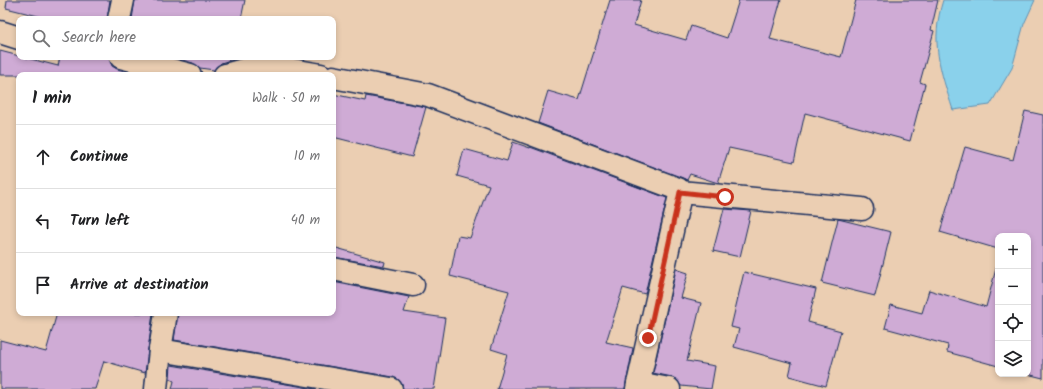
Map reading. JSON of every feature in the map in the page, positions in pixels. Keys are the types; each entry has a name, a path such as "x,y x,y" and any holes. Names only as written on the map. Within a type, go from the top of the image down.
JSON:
{"street":[{"path":"120,16 123,0"},
{"path":"0,32 16,37"},
{"path":"132,60 178,72"},
{"path":"236,72 250,68 270,66 304,72"},
{"path":"336,78 428,95 673,186 680,192 862,210"},
{"path":"669,389 638,386 680,192"},
{"path":"336,270 413,285"},
{"path":"156,389 166,316"},
{"path":"160,350 391,388"}],"water":[{"path":"943,0 1035,0 1024,24 1012,68 990,105 953,110 938,56 937,29"}],"building":[{"path":"7,0 110,0 107,16 38,16 6,8"},
{"path":"135,0 245,0 242,16 132,16"},
{"path":"610,0 641,0 634,25 686,40 691,26 727,38 739,0 781,0 770,39 841,57 856,0 938,0 931,30 934,31 920,82 925,84 910,141 805,113 794,162 729,148 718,183 690,174 687,180 538,123 548,91 579,100"},
{"path":"0,51 16,55 16,60 35,60 58,66 59,60 110,60 112,66 128,72 16,72 16,75 0,75"},
{"path":"182,60 230,60 221,63 214,70 200,68 193,63"},
{"path":"336,95 365,101 366,96 426,107 412,157 336,138"},
{"path":"1025,111 1043,115 1043,378 1031,375 1031,233 995,233 995,248 940,232 965,147 1013,160"},
{"path":"513,142 667,198 645,294 623,288 606,342 633,348 625,389 497,389 507,354 491,349 509,291 450,276 458,236 470,238 489,185 457,176 464,149 507,161"},
{"path":"724,209 751,211 740,257 713,251"},
{"path":"838,219 891,232 875,296 822,283"},
{"path":"336,248 385,262 384,266 336,258"},
{"path":"676,269 688,273 681,298 701,303 687,361 715,366 711,389 681,386 677,380 672,377 653,373"},
{"path":"744,272 816,289 808,322 841,331 826,386 789,376 792,363 734,347 739,329 731,327"},
{"path":"995,272 995,365 947,352 948,345 885,328 891,305 922,313 929,290 986,307"},
{"path":"336,283 409,297 404,312 445,318 434,389 403,389 399,380 393,377 174,340 178,316 336,316"},
{"path":"56,316 153,316 145,373 104,361 95,389 0,389 0,340 46,352"},
{"path":"171,365 316,389 172,389 174,381 170,379"}],"route":[{"path":"648,338 680,192 725,197"}]}
